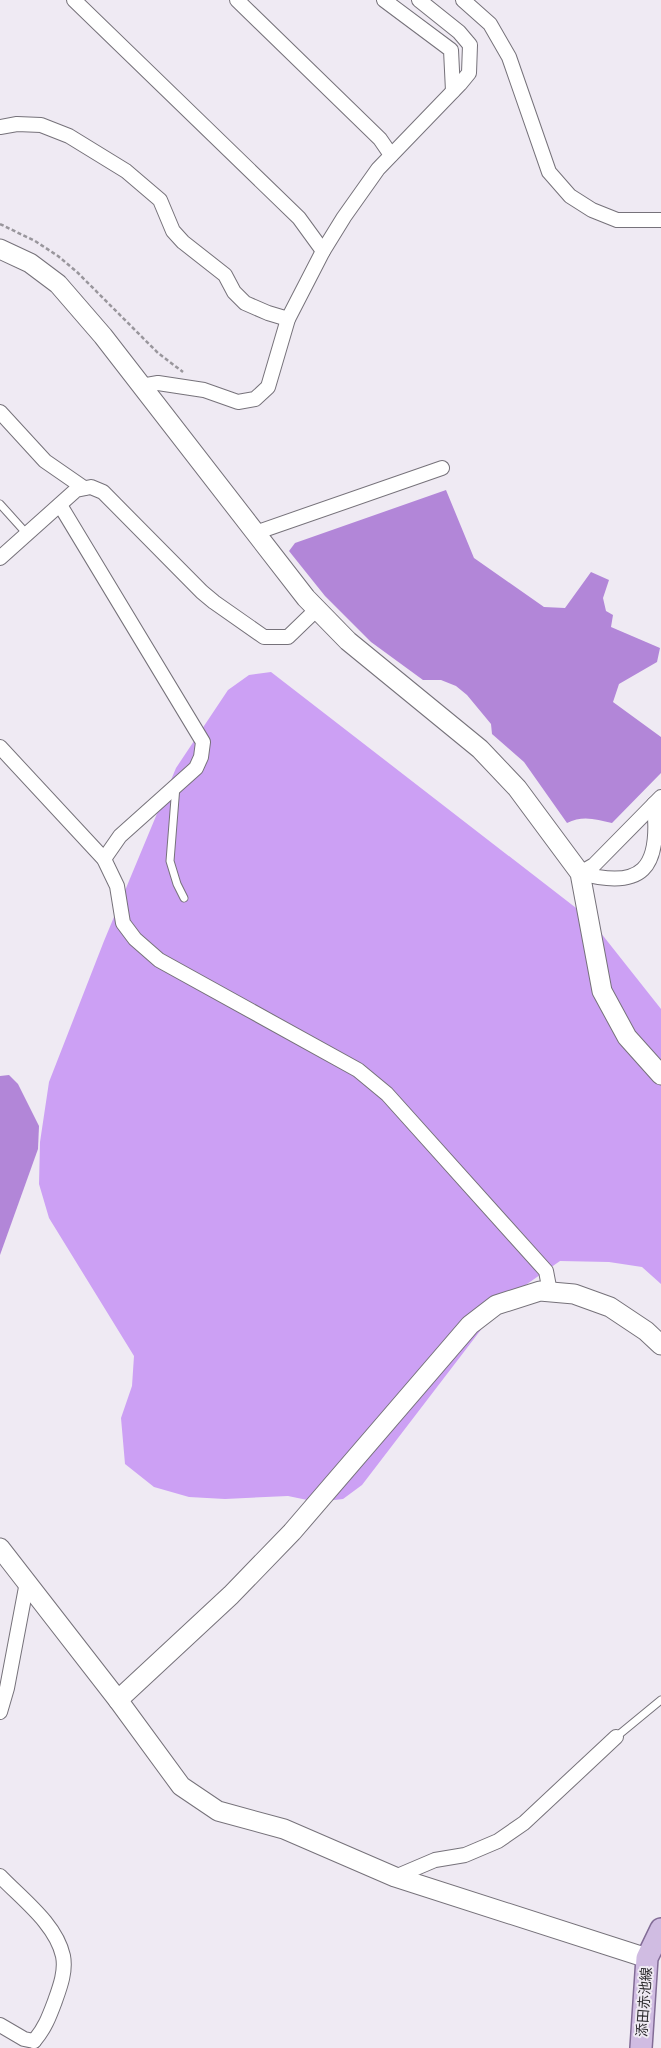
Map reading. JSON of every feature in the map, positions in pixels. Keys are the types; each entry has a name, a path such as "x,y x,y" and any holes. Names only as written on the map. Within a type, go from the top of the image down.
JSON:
{"main road":[{"name":"添田赤池線","path":"641,2048 647,1958 661,1929"}],"street":[{"path":"74,0 299,218 324,251"},
{"path":"237,0 380,139 391,155"},
{"path":"384,0 451,50 454,91"},
{"path":"142,386 158,382 204,390 238,402 255,399 268,388 288,319 344,217 378,169 469,73 470,44 459,32 419,0"},
{"path":"463,0 490,24 510,57 549,172 570,196 592,210 617,220 661,220"},
{"path":"0,127 17,124 40,125 69,136 126,171 160,200 173,231 183,242 226,275 234,292 245,303 288,319"},
{"path":"0,249 30,263 58,284 103,336 255,534 317,609 361,653 480,749 517,788 580,873 602,991 627,1037 661,1075"},
{"path":"0,412 45,461 84,488"},
{"path":"255,534 442,468"},
{"path":"0,558 76,490 91,487 103,492 202,592 264,637 288,636 317,609"},
{"path":"60,505 202,742 201,757 196,768 120,836 104,859"},
{"path":"0,747 104,859 117,886 123,923 135,939 159,960 358,1070 387,1094 546,1271 550,1292"},
{"path":"580,873 594,865 657,801"},
{"path":"580,873 600,879 627,879 641,874 652,863 657,851 657,801"},
{"path":"118,1700 231,1595 292,1532 470,1326 496,1305 540,1291 574,1294 610,1307 646,1331 661,1345"},
{"path":"0,1548 182,1786 218,1811 284,1829 395,1877 647,1958"},
{"path":"0,1712 3,1688 27,1582"},
{"path":"395,1877 434,1860 465,1855 498,1842 524,1823 616,1736"},
{"path":"0,1876 53,1933 63,1958 62,1982 44,2030 34,2045 0,2025"}],"lane":[{"path":"0,504 27,534"},
{"path":"176,786 170,861 177,884 184,898"},
{"path":"616,1736 661,1700"}],"path":[{"path":"0,224 35,241 58,256 84,278 158,353 187,374"}],"shaded area":[{"path":"446,490 474,558 544,607 565,608 591,572 609,580 603,598 606,611 613,615 611,627 660,648 657,662 619,684 613,702 661,737 661,773 612,823 584,818 567,823 524,762 492,734 491,724 467,695 456,686 441,680 423,680 371,642 325,596 289,551 295,543"},
{"path":"271,672 589,918 661,1009 661,1284 642,1267 609,1262 560,1261 517,1291 483,1327 362,1485 343,1499 317,1502 288,1496 225,1499 189,1497 154,1487 125,1464 121,1418 132,1386 134,1356 49,1218 39,1184 40,1142 49,1082 104,941 176,768 228,690 249,675"},
{"path":"9,1075 18,1084 39,1126 38,1149 0,1255 0,1076"}]}
